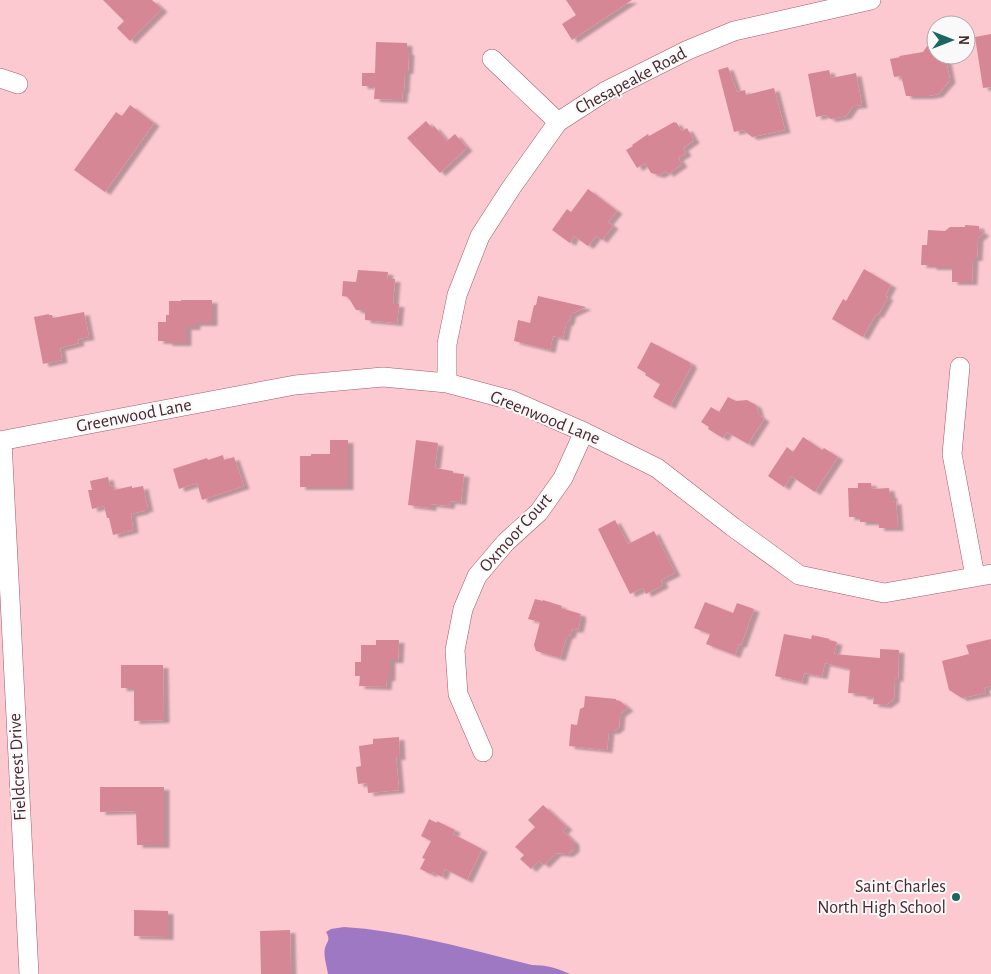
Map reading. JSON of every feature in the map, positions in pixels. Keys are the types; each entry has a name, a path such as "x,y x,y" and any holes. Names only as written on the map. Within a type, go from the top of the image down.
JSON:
{"street":[{"name":"Chesapeake Road","path":"447,383 447,344 457,295 480,236 511,188 558,122 606,91 688,50 734,31 871,0"},
{"path":"492,59 558,122"},
{"path":"0,78 18,84"},
{"path":"960,367 952,454 983,575"},
{"name":"Greenwood Lane","path":"1,441 295,385 383,377 447,383 511,400 584,432 657,468 733,527 799,574 884,593 983,575"},
{"name":"Oxmoor Court","path":"483,752 458,694 456,650 463,609 477,576 506,542 539,512 563,478 584,432"},
{"name":"Fieldcrest Drive","path":"1,441 29,974"}],"shaded area":[{"path":"344,927 415,937 532,965 551,967 570,974 328,974 324,954 328,939 326,932 331,929"}],"building":[{"path":"103,0 152,0 162,9 130,41 117,28 124,21"},
{"path":"566,0 632,0 572,40 562,24 576,15"},
{"path":"991,34 991,87 983,88 976,37"},
{"path":"376,42 407,43 407,52 409,52 408,71 405,71 402,100 374,99 375,86 362,86 362,73 375,73"},
{"path":"926,48 926,65 947,65 950,80 938,94 906,96 901,76 894,77 890,59 923,52"},
{"path":"728,67 737,92 745,90 746,95 774,88 785,130 752,137 743,130 734,132 718,70"},
{"path":"829,70 831,78 856,73 862,105 853,106 846,116 831,119 825,115 816,117 808,74"},
{"path":"130,105 154,123 105,192 74,170 116,112 122,116"},
{"path":"426,121 432,128 434,126 447,141 455,134 467,148 440,173 407,138"},
{"path":"674,122 682,131 687,128 694,140 683,148 686,153 678,158 682,164 668,174 666,171 659,175 651,173 645,163 637,168 626,150 648,134 649,136"},
{"path":"588,189 617,211 608,222 613,226 602,240 596,236 588,246 574,236 570,243 552,230 567,209 571,212"},
{"path":"965,225 979,226 979,230 984,233 978,238 977,258 973,258 972,282 952,282 952,267 921,265 922,245 927,245 928,230 945,231 950,227 965,227"},
{"path":"864,269 891,285 885,296 888,297 863,337 832,319 843,299 846,301"},
{"path":"358,270 388,272 387,279 395,279 393,304 399,304 397,323 365,320 365,311 356,310 348,297 342,296 343,281 356,282"},
{"path":"538,296 586,307 571,314 566,324 563,338 553,336 550,350 514,341 518,320 530,323"},
{"path":"212,300 212,323 195,323 195,327 186,327 186,343 158,341 158,322 166,322 166,315 169,315 169,301"},
{"path":"84,312 89,337 78,339 79,343 60,348 62,360 43,364 34,317 49,314 53,318"},
{"path":"651,342 692,365 670,406 653,397 660,384 637,368"},
{"path":"728,397 736,401 747,400 756,405 759,415 764,419 748,444 727,432 723,438 708,429 709,427 701,422 711,407 719,412"},
{"path":"803,437 822,450 824,448 838,457 815,492 791,476 784,487 768,476 787,447 793,452"},
{"path":"330,440 348,440 348,487 300,487 300,456 330,454"},
{"path":"416,440 438,443 435,468 464,474 461,502 450,501 449,506 431,504 431,508 408,505"},
{"path":"223,455 224,460 234,457 244,486 202,500 197,483 179,489 173,469"},
{"path":"108,477 110,486 113,485 114,490 132,486 132,488 143,486 148,509 131,514 133,530 113,535 104,506 92,509 88,490 92,490 90,481"},
{"path":"858,483 871,483 872,489 889,488 892,502 896,501 898,528 879,528 878,522 860,522 860,517 849,517 848,488 858,488"},
{"path":"615,520 628,544 654,531 675,573 661,580 663,585 646,594 643,588 630,594 598,529"},
{"path":"535,599 562,606 561,608 581,614 578,630 572,629 570,635 567,636 560,658 536,651 534,645 540,622 528,619"},
{"path":"705,602 733,613 737,603 754,609 741,645 739,644 735,655 706,644 710,634 694,628"},
{"path":"784,634 811,639 812,635 830,639 837,642 834,654 880,658 880,649 899,650 898,679 895,678 894,699 886,705 873,704 874,697 848,693 850,669 825,663 822,676 804,673 802,682 775,676"},
{"path":"991,639 991,686 984,688 986,693 962,698 949,690 942,661 969,654 966,645"},
{"path":"376,640 399,640 398,660 390,660 390,678 387,678 386,687 359,686 360,676 355,676 355,662 361,662 361,645 376,645"},
{"path":"121,665 163,665 164,720 134,721 134,688 121,688"},
{"path":"585,696 616,699 628,708 620,714 619,727 614,731 609,731 607,750 569,746 571,724 577,725 580,709 584,707"},
{"path":"399,737 400,757 396,757 399,790 368,793 367,783 358,784 356,767 361,766 359,746 373,744 373,739"},
{"path":"100,787 164,787 164,845 137,845 136,811 100,812"},
{"path":"543,805 567,827 563,831 574,842 574,849 568,854 556,853 544,865 539,861 531,869 520,859 524,855 515,847 535,827 528,820"},
{"path":"429,819 455,830 453,834 482,849 467,880 445,869 442,877 433,872 431,874 420,869 425,859 422,858 431,841 421,836"},
{"path":"134,910 168,911 168,937 134,936"},
{"path":"290,930 291,974 261,974 260,931"}],"place":[{"name":"Saint Charles North High School","path":"956,897"}]}
